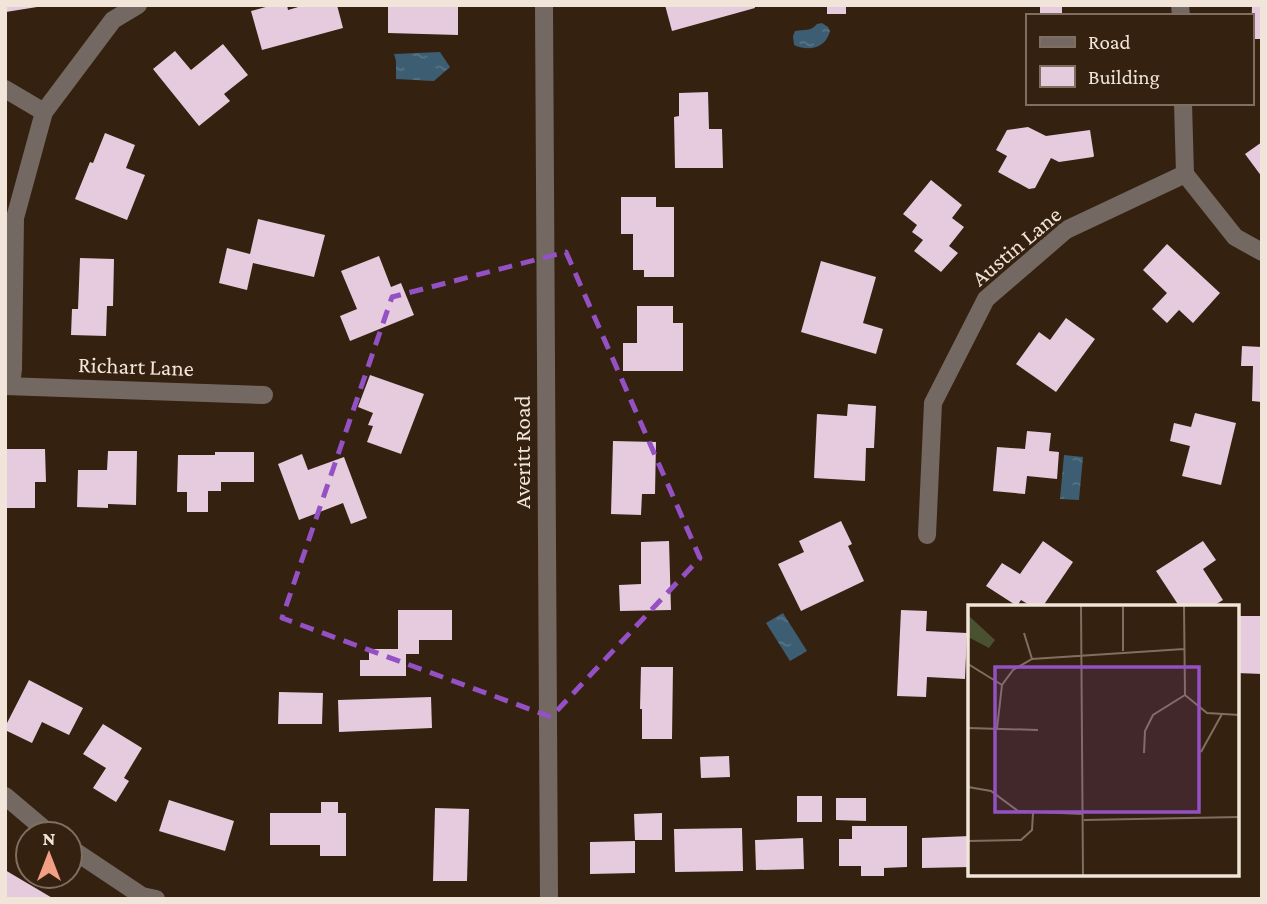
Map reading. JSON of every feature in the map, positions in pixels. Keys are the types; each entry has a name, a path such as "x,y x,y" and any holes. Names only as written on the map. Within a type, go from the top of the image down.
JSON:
{"street":[{"path":"8,386 13,369 15,218 44,112 113,20 138,5"},
{"name":"Averitt Road","path":"544,5 549,899"},
{"path":"5,89 44,112"},
{"path":"1183,105 1185,174 1235,237 1262,252"},
{"name":"Austin Lane","path":"926,535 933,403 986,299 1066,230 1185,174"},
{"name":"Richart Lane","path":"8,386 264,395"},
{"path":"5,796 33,820"},
{"path":"84,857 142,896 156,899"}],"highlighted area":[{"path":"566,252 700,558 551,717 282,618 392,297"}],"water":[{"path":"822,23 830,31 821,45 805,48 794,45 795,31 810,29"},
{"path":"440,52 450,67 434,81 396,79 394,54"},
{"path":"1064,455 1083,457 1079,500 1060,499"},
{"path":"783,613 807,651 790,661 766,623"}],"building":[{"path":"5,5 37,5 37,7 6,12"},
{"path":"273,5 287,5 288,10 305,5 337,5 343,28 262,50 251,11"},
{"path":"388,5 458,5 458,35 388,33"},
{"path":"665,5 754,5 755,8 672,31"},
{"path":"827,5 846,5 846,14 827,14"},
{"path":"1040,5 1062,5 1062,14 1040,14"},
{"path":"1252,5 1262,5 1262,39 1253,39"},
{"path":"223,44 248,75 224,94 230,101 199,126 153,69 175,51 191,70"},
{"path":"708,92 709,129 722,129 723,168 675,168 674,117 679,116 679,93"},
{"path":"1028,127 1046,136 1090,130 1094,156 1059,162 1051,158 1035,188 1029,189 998,172 1007,156 996,150 1007,130"},
{"path":"105,133 135,145 126,168 145,175 127,220 75,199"},
{"path":"1262,142 1262,177 1245,154"},
{"path":"931,180 962,205 952,218 964,227 949,246 958,253 941,272 914,251 923,240 912,232 917,225 903,214"},
{"path":"621,197 656,197 656,207 674,207 674,277 644,277 644,270 633,270 633,234 621,234"},
{"path":"258,219 325,235 314,277 253,263 247,290 219,283 227,248 250,254"},
{"path":"1167,244 1220,293 1193,323 1179,310 1167,323 1152,309 1167,293 1143,270"},
{"path":"379,256 391,287 401,283 414,315 350,341 340,316 357,309 341,271"},
{"path":"80,258 114,259 113,306 107,306 106,336 71,335 72,309 78,309"},
{"path":"821,261 876,277 863,323 883,329 876,354 801,332"},
{"path":"637,306 673,306 673,323 683,323 683,371 623,371 623,343 637,343"},
{"path":"1066,318 1095,339 1056,392 1016,364 1039,332 1050,340"},
{"path":"1242,346 1262,347 1262,402 1252,401 1253,366 1241,366"},
{"path":"370,375 424,394 401,454 367,442 373,426 368,425 373,413 358,407"},
{"path":"848,404 876,406 874,448 866,448 865,481 814,478 817,414 847,416"},
{"path":"1195,413 1236,423 1221,485 1182,476 1190,446 1170,441 1174,423 1191,427"},
{"path":"1027,431 1051,433 1049,451 1059,452 1057,479 1027,476 1025,494 993,491 997,447 1025,449"},
{"path":"613,441 656,442 655,494 642,494 641,515 611,514"},
{"path":"5,449 45,449 46,482 35,482 35,508 5,508"},
{"path":"108,451 137,451 136,505 77,507 78,470 107,470"},
{"path":"215,452 254,452 254,482 221,482 221,491 208,491 208,512 187,512 187,492 177,492 178,455 215,455"},
{"path":"302,454 308,470 344,457 367,518 351,524 343,503 299,520 278,464"},
{"path":"841,521 852,544 848,546 864,581 801,611 778,564 804,552 799,541"},
{"path":"669,541 671,610 620,611 619,585 641,584 641,542"},
{"path":"1043,541 1073,562 1044,605 1029,605 1021,600 1015,605 986,586 1002,563 1020,574"},
{"path":"1203,541 1216,560 1203,569 1223,600 1215,605 1178,605 1156,571"},
{"path":"398,610 452,610 452,640 419,640 419,654 406,654 406,676 360,676 360,660 369,660 369,649 398,649"},
{"path":"901,610 927,611 926,631 967,633 965,679 927,677 926,697 897,696"},
{"path":"1239,616 1262,616 1262,674 1239,673"},
{"path":"641,667 673,667 672,739 642,739"},
{"path":"29,680 83,708 69,735 42,722 32,743 5,730"},
{"path":"279,692 323,693 322,724 278,724"},
{"path":"431,697 432,728 339,732 338,700"},
{"path":"103,724 142,748 124,778 129,781 116,802 93,788 106,768 83,754"},
{"path":"729,756 730,777 701,778 700,757"},
{"path":"797,796 822,796 822,822 797,822"},
{"path":"836,798 866,798 866,821 836,820"},
{"path":"169,800 234,821 225,851 159,831"},
{"path":"321,802 338,802 338,813 346,813 346,856 320,856 320,845 270,845 270,813 321,813"},
{"path":"435,808 469,809 467,881 433,881"},
{"path":"662,813 662,840 635,840 634,814"},
{"path":"852,826 907,826 907,867 884,868 884,876 861,876 861,866 839,866 839,839 852,839"},
{"path":"742,828 743,871 675,872 674,829"},
{"path":"968,836 968,867 922,868 922,838"},
{"path":"803,838 804,869 756,870 755,840"},
{"path":"635,841 635,873 590,874 590,842"},
{"path":"5,870 14,875 14,890 39,890 54,899 5,899"}]}
